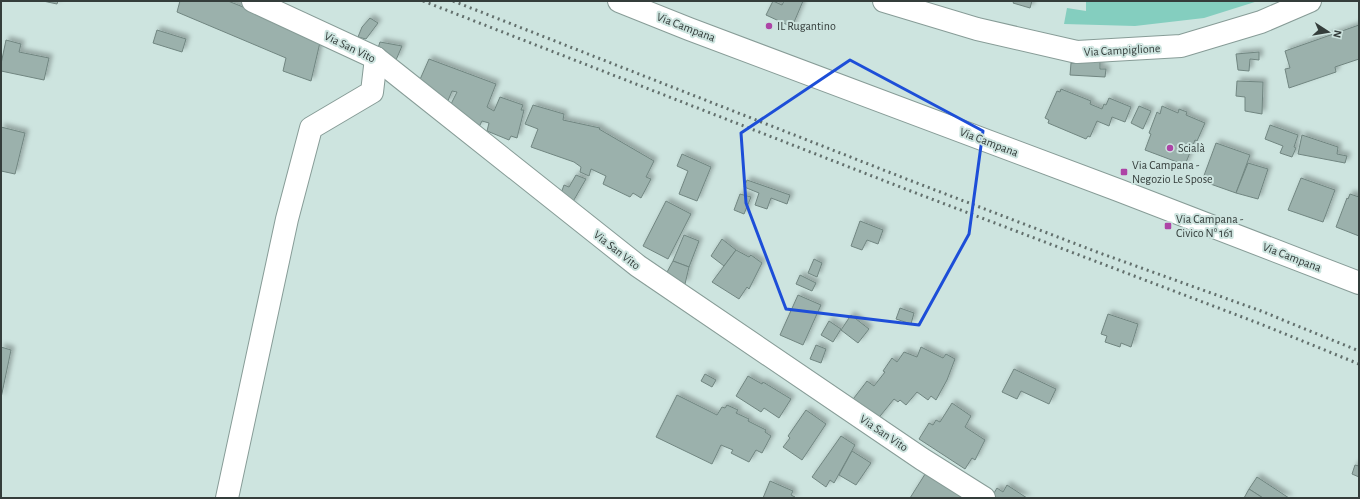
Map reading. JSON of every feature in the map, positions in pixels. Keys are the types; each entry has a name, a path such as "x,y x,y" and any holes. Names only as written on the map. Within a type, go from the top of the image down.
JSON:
{"street":[{"name":"Via San Vito","path":"253,1 376,58 638,266 922,459 984,498"},
{"name":"Via Campana","path":"619,1 689,29 1118,190 1359,283"},
{"name":"Via Campiglione","path":"884,1 977,28 1077,52 1181,46 1261,22 1310,1"},
{"path":"227,498 287,219 310,128 372,92 376,58"}],"highlighted area":[{"path":"850,60 983,131 969,234 919,325 786,309 746,203 741,133"}],"green space":[{"path":"1086,1 1258,1 1204,18 1135,26 1064,24 1067,8 1086,11"}],"building":[{"path":"43,1 58,1 57,4"},
{"path":"180,1 228,1 321,38 311,81 283,71 286,58 177,12"},
{"path":"773,1 782,5 784,1 803,1 792,27 766,15"},
{"path":"1014,1 1032,1 1030,8 1013,3"},
{"path":"370,18 378,23 366,39 358,37 362,27"},
{"path":"1359,25 1359,59 1335,67 1336,72 1289,88 1285,69 1290,68 1285,51"},
{"path":"157,30 186,39 182,52 153,43"},
{"path":"6,40 21,44 19,52 49,58 44,80 1,71"},
{"path":"380,42 402,46 396,60 378,48"},
{"path":"1259,52 1259,60 1250,59 1249,71 1238,70 1236,54"},
{"path":"429,59 496,84 487,107 494,111 500,97 523,105 521,110 524,110 517,138 511,136 509,140 487,131 489,123 482,121 479,127 450,106 457,92 452,91 447,103 418,84"},
{"path":"1077,59 1100,61 1100,69 1106,69 1105,77 1070,75 1071,63 1076,63"},
{"path":"1237,81 1263,82 1262,114 1245,111 1245,97 1236,96"},
{"path":"1061,89 1091,101 1090,104 1102,109 1104,104 1106,105 1109,98 1131,107 1125,122 1112,117 1109,126 1097,121 1090,137 1088,136 1086,139 1048,123 1049,120 1045,118 1057,91 1060,92"},
{"path":"533,105 564,114 563,120 600,128 599,129 654,161 646,177 651,179 641,198 633,193 630,197 603,184 606,176 591,169 589,176 580,172 581,167 574,162 531,147 538,129 525,124"},
{"path":"1139,106 1151,111 1143,129 1131,123"},
{"path":"1162,106 1178,113 1179,109 1187,112 1186,115 1205,123 1197,141 1195,140 1185,165 1145,150 1151,134 1149,133 1157,112 1160,114"},
{"path":"1270,125 1298,135 1294,147 1296,148 1292,157 1280,153 1283,146 1265,139"},
{"path":"1,127 25,133 15,174 1,171"},
{"path":"1302,135 1338,147 1337,154 1347,156 1345,163 1298,154"},
{"path":"1216,143 1250,155 1236,193 1202,181"},
{"path":"682,154 711,167 697,201 679,194 688,171 677,166"},
{"path":"1248,163 1268,169 1258,199 1236,193"},
{"path":"576,175 586,179 571,205 560,196 564,185 569,187"},
{"path":"1301,178 1335,190 1323,222 1288,210"},
{"path":"747,180 790,195 787,204 771,198 767,209 755,205 759,193 744,187"},
{"path":"740,194 751,197 744,214 734,210"},
{"path":"1350,194 1359,197 1359,236 1336,227"},
{"path":"666,201 691,214 668,259 643,246"},
{"path":"860,221 883,230 878,244 867,240 862,250 851,246"},
{"path":"684,235 699,241 689,267 673,261"},
{"path":"722,239 736,250 724,266 711,256"},
{"path":"736,250 749,257 751,255 762,263 749,289 747,287 739,299 712,282"},
{"path":"814,259 822,263 817,277 808,273"},
{"path":"673,261 689,267 685,284 666,274"},
{"path":"800,275 816,283 812,291 796,284"},
{"path":"798,295 821,305 803,345 780,335"},
{"path":"900,308 914,313 911,324 896,319"},
{"path":"1108,314 1138,324 1131,347 1121,343 1120,347 1105,342 1107,336 1101,334"},
{"path":"851,315 869,329 858,343 841,330"},
{"path":"829,321 841,329 833,342 821,335"},
{"path":"816,345 826,349 821,363 810,359"},
{"path":"1,347 11,350 1,398"},
{"path":"921,347 943,358 946,354 955,359 947,380 936,400 931,396 928,400 917,392 906,405 900,400 898,402 894,399 872,426 847,407 867,381 874,386 885,372 883,371 892,358 897,362 904,352 917,357"},
{"path":"1014,369 1056,389 1049,404 1021,391 1017,399 1002,392"},
{"path":"705,374 716,380 712,387 701,381"},
{"path":"748,376 762,384 763,382 791,399 779,418 764,408 761,412 736,396"},
{"path":"677,395 717,415 722,407 725,408 727,405 738,410 736,413 766,430 765,432 771,436 762,453 756,450 749,462 731,453 733,450 721,445 712,464 656,437"},
{"path":"952,403 971,416 965,427 985,440 975,460 972,458 965,469 919,439 929,423 933,425 936,420 940,422"},
{"path":"806,410 826,424 802,460 783,447 790,438 788,436"},
{"path":"841,436 855,445 834,483 830,480 826,487 812,477"},
{"path":"852,451 871,463 856,485 839,475"},
{"path":"1355,465 1359,466 1359,477 1352,474"},
{"path":"927,471 970,498 910,498"},
{"path":"1257,477 1289,498 1263,498 1249,489"},
{"path":"770,481 793,491 791,495 795,498 763,498"},
{"path":"1007,485 1027,498 991,498 997,488 1003,492"},
{"path":"1249,489 1263,498 1244,498"}],"railway":[{"path":"423,1 908,190 1258,323 1359,364"},
{"path":"453,1 909,180 1097,252 1261,311 1359,351"}],"place":[{"name":"IL Rugantino","path":"769,26"},
{"name":"Scialà","path":"1170,148"},
{"name":"Via Campana - Negozio Le Spose","path":"1124,172"},
{"name":"Via Campana - Civico N° 161","path":"1168,226"}]}
